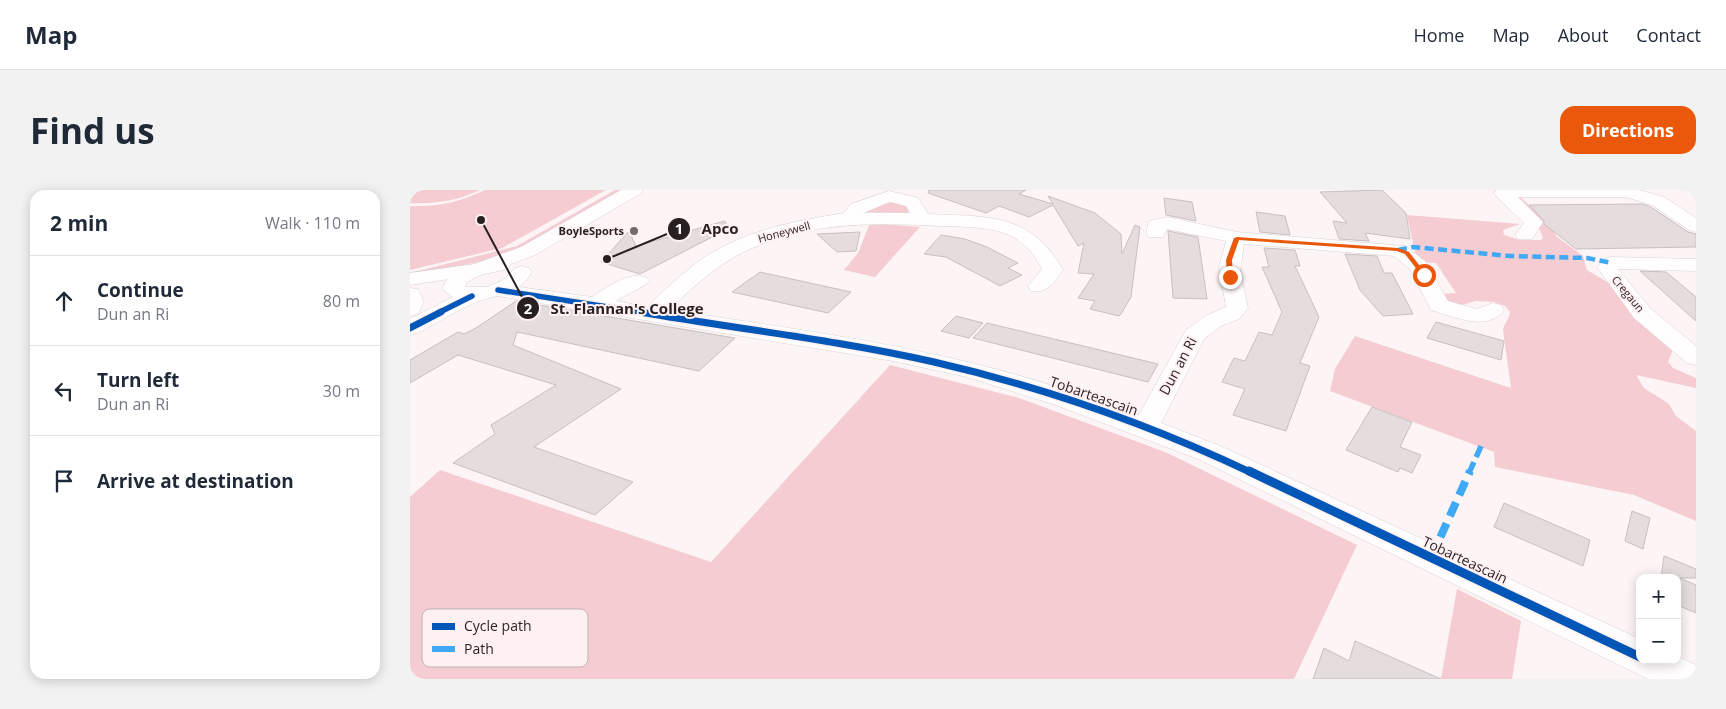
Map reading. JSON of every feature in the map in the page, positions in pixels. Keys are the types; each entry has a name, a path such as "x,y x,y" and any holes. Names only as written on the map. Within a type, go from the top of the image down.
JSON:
{"street":[{"path":"459,290 458,279 528,251 634,190"},
{"path":"410,285 459,290 498,290 512,284 521,274 535,266 576,232 646,190"},
{"path":"1525,235 1534,222 1503,194 1506,192 1635,194 1658,201 1696,226"},
{"name":"Honeywell","path":"652,314 687,281 721,255 744,244 789,228 850,218 856,208 889,196 912,202 918,209 920,219 999,226 1018,231 1034,241 1047,255 1053,270 1039,286"},
{"path":"1156,233 1156,225 1167,223 1237,238 1398,250 1407,253 1424,275 1439,305 1480,316 1493,310"},
{"name":"Dun an Ri","path":"1146,427 1194,335 1237,308 1236,295 1230,277 1229,260 1237,238"},
{"name":"Cregaun","path":"1696,265 1612,264 1607,267 1642,313 1696,358"},
{"name":"Tobarteascain","path":"479,269 512,265 520,268 521,274 595,303"},
{"path":"410,279 479,269"},
{"path":"595,303 626,285 639,281"},
{"path":"410,319 438,297 459,290"},
{"path":"410,328 459,290"},
{"name":"Tobarteascain","path":"498,290 714,322 888,353 972,372 1057,396 1146,427 1208,452 1636,655"},
{"path":"410,294 413,302 410,309"},
{"path":"1655,664 1687,679"}],"shaded area":[{"path":"410,190 480,190 454,199 410,203"},
{"path":"485,190 606,190 502,248 410,270 410,206 430,206 449,203"},
{"path":"615,190 628,190 531,246 498,258 410,276 410,273 517,246"},
{"path":"1519,196 1551,225 1556,236 1583,256 1587,270 1609,283 1674,347 1668,362 1673,368 1696,378 1696,388 1636,375 1644,388 1669,404 1676,416 1696,431 1696,521 1634,495 1495,467 1494,452 1330,391 1335,369 1355,336 1511,388 1503,330 1510,312 1505,306 1494,302 1476,301 1461,305 1444,300 1442,294 1456,293 1436,263 1421,262 1415,253 1407,215 1520,224 1503,230 1504,235 1520,240 1541,240 1543,238 1539,228 1542,222 1516,199"},
{"path":"890,200 903,204 909,210 908,213 866,212 866,209"},
{"path":"870,223 920,227 875,277 844,270 858,253"},
{"path":"890,365 1019,398 1165,452 1357,545 1294,679 410,679 410,497 440,470 711,562"},
{"path":"1457,589 1521,621 1512,679 1441,679"}],"building":[{"path":"929,190 1026,190 1019,194 1053,204 1048,196 1095,213 1121,234 1122,254 1135,225 1140,227 1131,297 1119,316 1090,309 1095,301 1078,298 1094,274 1078,273 1084,243 1078,246 1053,205 1029,217 999,206 986,213 928,193"},
{"path":"1382,190 1406,213 1410,239 1365,233 1369,241 1339,239 1333,221 1347,223 1320,192"},
{"path":"1164,198 1192,202 1196,221 1166,215"},
{"path":"1643,204 1651,207 1688,232 1696,234 1696,247 1576,249 1544,224 1544,221 1529,205"},
{"path":"1256,212 1285,216 1290,235 1260,232"},
{"path":"725,221 728,229 640,274 601,262 629,231 636,246"},
{"path":"1168,231 1198,237 1207,299 1173,298"},
{"path":"860,232 856,251 837,252 817,234"},
{"path":"941,235 965,239 987,247 1018,263 1008,268 1022,275 1000,286 946,257 924,254"},
{"path":"1264,248 1295,250 1300,266 1295,266 1319,317 1300,363 1310,366 1286,431 1233,415 1245,389 1222,382 1234,358 1245,361 1259,332 1272,335 1282,312 1262,267 1269,267"},
{"path":"1345,254 1377,256 1384,273 1392,273 1413,314 1383,316 1360,290"},
{"path":"1640,271 1666,272 1696,297 1696,321"},
{"path":"760,272 851,292 828,313 732,292"},
{"path":"516,301 735,338 699,371 517,332 513,345 621,389 534,447 633,482 595,515 453,463 495,434 491,425 556,385 458,355 410,383 410,360 458,332 464,334 476,328"},
{"path":"956,316 983,323 969,338 941,331"},
{"path":"1436,322 1504,341 1501,360 1427,338"},
{"path":"987,323 1158,364 1148,382 973,338"},
{"path":"1372,407 1412,422 1400,447 1421,455 1412,473 1400,468 1398,472 1346,450"},
{"path":"1504,503 1590,540 1583,566 1494,527"},
{"path":"1632,511 1650,518 1643,549 1625,541"},
{"path":"1664,556 1696,569 1696,578 1681,578 1681,574 1662,574"},
{"path":"1681,578 1696,585 1696,613 1681,607"},
{"path":"1355,641 1441,679 1313,679 1324,648 1349,661"}],"marked path":[{"path":"1398,250 1413,247 1510,256 1587,258 1612,263"},
{"path":"1431,558 1482,444"}],"cycle path":[{"path":"498,290 813,339 893,354 972,371 1062,398 1121,418 1208,452 1636,655"},
{"path":"410,328 472,296"}],"place":[{"name":"St. Flannan's College","path":"481,220"},
{"name":"BoyleSports","path":"634,231"},
{"name":"Apco","path":"607,259"}],"route":[{"path":"1230,277 1229,260 1237,238 1398,250 1407,253 1424,275"}]}
